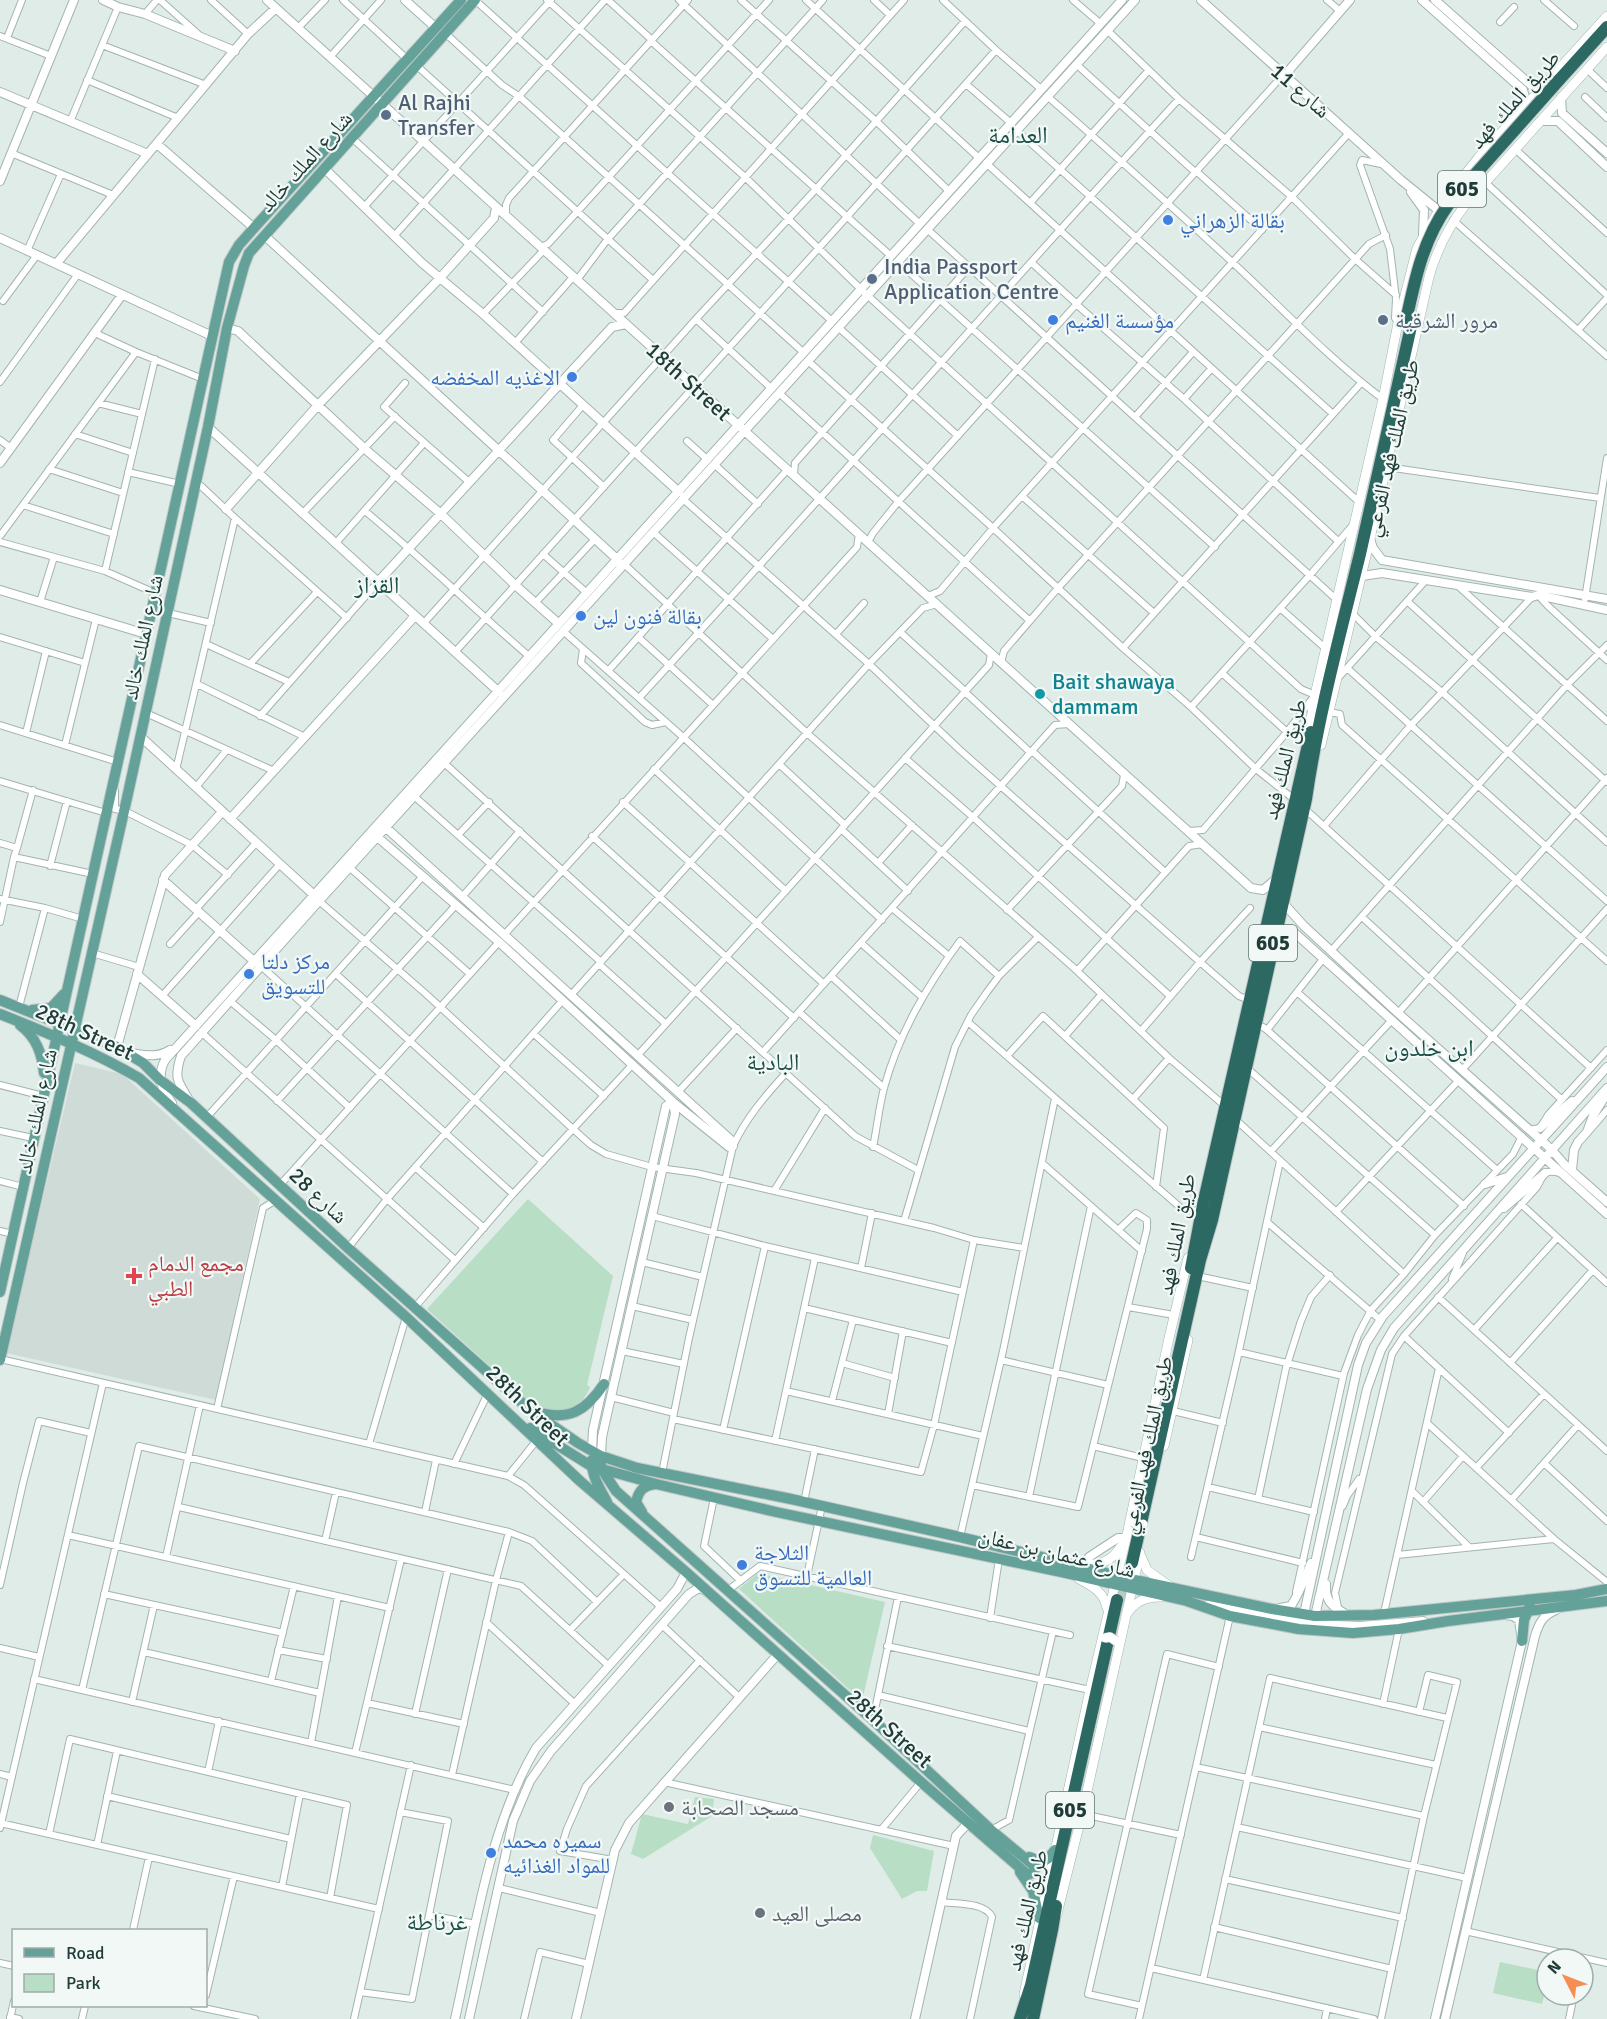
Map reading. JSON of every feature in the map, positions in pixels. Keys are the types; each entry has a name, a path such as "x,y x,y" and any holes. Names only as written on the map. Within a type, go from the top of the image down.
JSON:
{"highway":[{"name":"طريق الملك فهد","path":"1561,87 1607,27"},
{"name":"طريق الملك فهد","path":"1405,322 1367,525 1302,803 1274,941 1261,1028 1246,1067 1212,1220 1200,1260 1129,1563 1191,1272 1197,1229 1276,879 1302,803 1306,749 1317,710 1405,322 1420,260 1439,217 1455,197 1607,36"},
{"name":"طريق الملك فهد","path":"1119,1600 1103,1691 1058,1891 1052,1930 1025,2017 1031,1985 1119,1600"}],"main road":[{"name":"شارع الملك خالد","path":"441,30 462,0"},
{"name":"شارع الملك خالد","path":"1,1285 229,262 239,245 373,96 475,0"},
{"name":"طريق الملك فهد الفرعي","path":"1306,749 1336,599 1383,399 1405,322 1413,259 1438,210 1479,157 1607,16"},
{"name":"طريق الملك فهد الفرعي","path":"1302,803 1329,712 1429,277 1440,245 1453,220 1540,121 1561,87 1587,69 1607,47"},
{"name":"شارع الملك خالد","path":"0,1360 125,811 208,427 227,328 244,266 249,252 382,104 411,62"},
{"path":"1438,210 1453,220"},
{"path":"21,1008 39,1010 51,1008 60,1001 67,989"},
{"name":"شارع 28","path":"0,1000 117,1047 143,1063 160,1080 207,1117 348,1248 530,1410 596,1453"},
{"path":"78,1013 78,1022 91,1036"},
{"name":"28th Street","path":"0,1014 71,1042 139,1078 406,1317 610,1507 968,1823 1012,1854"},
{"path":"13,1019 28,1030 42,1054 44,1091"},
{"path":"66,1067 73,1058 96,1054"},
{"name":"طريق الملك فهد الفرعي","path":"1025,2017 1025,1982 1107,1616 1116,1580 1173,1411 1212,1220"},
{"name":"طريق الملك فهد الفرعي","path":"1052,1930 1064,1892 1117,1644 1141,1549 1134,1525 1143,1458 1183,1274 1197,1229"},
{"path":"530,1410 566,1415 584,1408 604,1384"},
{"name":"شارع عثمان بن عفان","path":"515,1418 596,1467 656,1484 817,1521 1066,1573 1116,1580 1309,1618 1357,1616 1546,1598 1607,1589"},
{"path":"596,1453 599,1487 610,1507"},
{"name":"شارع عثمان بن عفان","path":"596,1453 637,1468 804,1502 1084,1565 1116,1580"},
{"name":"28th Street","path":"596,1467 616,1491 645,1518 873,1720 991,1830 1012,1854"},
{"path":"645,1518 636,1502 639,1492 645,1486 656,1484"},
{"path":"1084,1565 1110,1560 1118,1552 1134,1525"},
{"path":"1125,1617 1139,1602 1168,1592 1147,1570 1143,1563 1141,1549"},
{"path":"1066,1573 1099,1591 1106,1601 1107,1616"},
{"name":"شارع عثمان بن عفان","path":"1168,1592 1230,1616 1270,1625 1353,1634 1607,1601"},
{"path":"1522,1641 1527,1611 1539,1600 1546,1598"},
{"path":"1103,1640 1110,1637 1117,1644"},
{"path":"1012,1854 1038,1862 1049,1858 1054,1850"},
{"path":"1012,1854 1033,1891 1039,1918"}],"street":[{"path":"22,0 3,37 51,56"},
{"path":"0,181 74,0"},
{"path":"104,0 118,7 145,14 235,51"},
{"path":"145,14 159,0 201,37"},
{"path":"211,0 248,34"},
{"name":"18th Street","path":"267,0 791,471 1124,775 1255,890 1268,888 1276,879"},
{"path":"298,28 325,0"},
{"path":"343,0 653,280"},
{"path":"330,57 381,0"},
{"path":"405,0 502,85 520,97 803,352"},
{"path":"475,0 958,436"},
{"path":"395,235 606,0 1215,547"},
{"path":"741,0 876,121 949,191"},
{"path":"483,314 769,0"},
{"path":"806,0 1359,502"},
{"path":"515,343 823,0"},
{"path":"874,0 890,15"},
{"path":"613,313 624,313 904,0"},
{"path":"943,0 1233,262 1361,383 1383,399"},
{"path":"1074,0 1179,99 1292,197 1355,259 1396,295"},
{"path":"1044,92 1076,64 1122,0"},
{"path":"191,1103 180,1086 176,1071 181,1056 199,1029 383,825 613,577 621,562 775,391 808,361 835,324 1044,92 1104,27 1135,0"},
{"path":"1327,0 1340,11"},
{"path":"868,542 898,502 1225,139 1285,77 1350,0"},
{"path":"1422,0 1523,90 1527,104"},
{"path":"1436,0 1532,86 1542,87"},
{"path":"1544,0 1574,26"},
{"path":"364,207 549,1 745,177 864,292 1051,463 1118,521 1303,691 1315,695 1287,732 1203,830 1188,831"},
{"path":"506,216 506,205 510,198 684,2 876,184 1336,599"},
{"name":"شارع 11","path":"1207,2 1285,77 1438,210"},
{"path":"70,122 118,7"},
{"path":"1500,22 1514,7"},
{"path":"56,264 248,34 276,8"},
{"path":"423,624 965,21"},
{"path":"102,45 206,85"},
{"path":"455,652 728,347 908,151 996,50"},
{"path":"1076,64 1262,230"},
{"path":"1587,69 1607,88"},
{"path":"1030,203 1149,70"},
{"path":"87,80 178,118"},
{"path":"966,84 1333,414"},
{"path":"1561,87 1563,113 1607,153"},
{"path":"0,92 148,154"},
{"path":"1585,97 1607,118"},
{"path":"639,698 1179,99"},
{"path":"1540,121 1557,121 1607,167"},
{"path":"928,596 940,591 1051,463 1349,133"},
{"path":"352,138 543,312"},
{"path":"156,144 254,228"},
{"path":"1515,149 1607,233"},
{"path":"11,153 113,195"},
{"path":"923,226 949,191 983,160"},
{"path":"1385,165 1362,160 1360,165 1390,249 1396,295 1395,318 1405,322"},
{"path":"325,169 422,263 483,314 934,725 1200,962 1239,996 1249,1000"},
{"path":"27,251 61,174"},
{"name":"شارع 11","path":"1401,180 1425,210 1424,234"},
{"path":"1485,182 1607,296 1578,330"},
{"path":"226,508 319,404 494,218 496,208"},
{"path":"1453,220 1607,356"},
{"path":"1001,663 1004,651 1088,554 1369,244 1386,235"},
{"path":"265,236 807,733 1077,971 1169,1058 1225,1106"},
{"path":"0,238 212,336"},
{"path":"1,302 37,255"},
{"path":"1032,262 1338,541"},
{"path":"608,670 758,504 791,471 850,400 969,267"},
{"path":"0,382 78,274"},
{"path":"0,464 122,295"},
{"path":"696,319 1030,621"},
{"path":"260,716 377,582 612,327 626,324"},
{"path":"775,391 803,352 835,324"},
{"path":"227,328 238,331 558,623"},
{"path":"95,333 203,379"},
{"path":"0,536 136,352"},
{"path":"1135,417 1193,352"},
{"path":"105,571 154,359"},
{"path":"808,361 1123,648 1191,707 1256,769 1302,803 1324,826 1591,1068"},
{"path":"1184,399 1211,369"},
{"path":"405,383 384,407 469,482"},
{"path":"1123,648 1361,383"},
{"path":"98,403 142,414"},
{"path":"583,405 553,440 604,487"},
{"path":"302,514 394,416"},
{"path":"208,427 499,692"},
{"path":"75,434 133,453"},
{"path":"0,440 11,448"},
{"path":"687,441 758,504"},
{"path":"335,544 424,442"},
{"path":"1585,600 1607,458"},
{"path":"1387,467 1600,498"},
{"path":"49,469 123,492"},
{"path":"128,472 180,484"},
{"path":"195,485 201,486 347,618"},
{"path":"383,825 414,796 558,623 653,532 681,496"},
{"path":"1022,496 1154,613"},
{"path":"23,505 114,534"},
{"path":"365,511 530,657"},
{"path":"176,770 235,518"},
{"path":"1191,707 1354,523"},
{"path":"653,532 773,639"},
{"path":"280,1185 592,836 858,547 859,534"},
{"path":"536,602 595,539"},
{"path":"1370,539 1373,548 1382,560 1585,600 1607,610"},
{"path":"0,542 105,571 155,592"},
{"path":"543,554 587,593"},
{"path":"40,602 54,557"},
{"path":"1382,560 1378,562 1376,568 1382,573"},
{"path":"1362,576 1382,573 1535,596 1585,600 1607,598"},
{"path":"1335,681 1426,580"},
{"path":"1456,585 1607,721"},
{"path":"0,590 146,634"},
{"path":"250,664 317,592"},
{"path":"1324,826 1411,725 1535,596"},
{"path":"1535,596 1607,660"},
{"path":"1398,1013 1606,780 1407,601"},
{"path":"836,634 864,603"},
{"path":"348,1248 387,1199 504,1067 869,664 923,608 937,604"},
{"path":"1280,608 1325,648"},
{"path":"168,613 211,623"},
{"path":"1352,613 1376,637 1442,692 1607,842"},
{"path":"230,819 415,616"},
{"path":"65,745 96,619"},
{"path":"563,631 683,737 882,920"},
{"path":"900,632 1166,872"},
{"path":"0,637 85,663"},
{"path":"638,637 713,705"},
{"path":"206,644 290,682"},
{"path":"1331,951 1567,685 1607,645"},
{"path":"583,649 581,663 645,722 652,725 666,722"},
{"path":"26,733 46,651"},
{"path":"415,1307 513,1194 604,1096 756,923 989,665 991,653"},
{"path":"1347,668 1607,901"},
{"path":"1222,673 1287,732"},
{"path":"197,684 305,737"},
{"path":"1329,712 1340,714 1342,725 1607,961"},
{"path":"146,713 274,771"},
{"path":"0,724 118,762"},
{"path":"763,1052 1055,725 1070,724"},
{"path":"141,737 573,1130 606,1154 652,1167 663,1167 725,1180 904,1221 974,1240 1024,1248"},
{"path":"122,741 124,752 115,789 115,809 125,811 192,845 228,875"},
{"path":"195,787 226,751"},
{"path":"904,758 974,818 1170,996"},
{"path":"442,761 855,1136 918,1170"},
{"path":"779,764 908,891"},
{"path":"654,769 786,891"},
{"path":"1007,910 1122,786 1124,775"},
{"path":"0,781 106,813"},
{"path":"0,922 3,900 33,790"},
{"path":"414,796 666,1024"},
{"path":"50,866 67,801"},
{"path":"623,802 824,984"},
{"path":"459,835 489,803"},
{"path":"117,1047 165,875 222,812"},
{"path":"383,825 567,998 636,1060 678,1092 732,1141 733,1146"},
{"path":"878,863 912,825"},
{"path":"462,897 520,831"},
{"path":"317,898 349,867 374,835"},
{"path":"374,835 456,905 502,938"},
{"path":"592,836 726,958 884,1088"},
{"path":"0,843 17,848"},
{"path":"170,944 256,843"},
{"path":"1077,971 1189,846 1203,844"},
{"path":"15,857 93,874"},
{"path":"162,996 280,864"},
{"path":"349,867 470,974"},
{"path":"207,1117 423,876"},
{"path":"163,880 513,1194"},
{"path":"1284,899 1286,906 1304,926 1462,1070 1525,1133 1534,1148 1607,1214"},
{"path":"3,900 45,908 83,919"},
{"path":"277,1101 456,905"},
{"path":"21,1008 45,908"},
{"path":"892,908 949,956"},
{"path":"1141,1031 1250,908"},
{"path":"1462,1070 1607,909"},
{"path":"1362,917 1427,979 1561,1099"},
{"path":"1296,934 1295,927 1304,926"},
{"path":"1274,941 1279,932 1284,929 1291,930 1459,1080 1525,1133 1541,1140 1604,1199 1607,1189"},
{"path":"904,1221 955,1047 968,1022 999,976 1038,937"},
{"path":"873,1147 884,1088 901,1040 922,997 960,941 999,976"},
{"path":"861,943 922,997"},
{"path":"92,953 138,970 162,996 455,1260"},
{"path":"1323,959 1297,992 1261,1028 1464,1206"},
{"path":"129,1053 147,1056 163,1055 178,1046 230,1001 258,964"},
{"path":"336,974 543,1162"},
{"path":"831,976 901,1040"},
{"path":"1297,992 1497,1170"},
{"path":"1065,1036 1101,994"},
{"path":"230,1001 350,1108"},
{"path":"1007,1056 1043,1016 1164,1128 1156,1187"},
{"path":"1271,1151 1391,1021"},
{"path":"968,1022 1181,1208 1194,1212 1203,1204"},
{"path":"678,1092 737,1028"},
{"path":"534,1034 604,1096"},
{"path":"178,1046 160,1069 160,1080 166,1096 182,1115"},
{"path":"1540,1128 1561,1099 1607,1050"},
{"path":"1133,1099 1169,1058"},
{"path":"636,1060 673,1102 729,1147 733,1146"},
{"path":"1246,1067 1435,1235"},
{"path":"1370,1337 1383,1316 1607,1067"},
{"path":"663,1473 693,1320 733,1146 760,1100 786,1073"},
{"path":"1336,1212 1459,1080"},
{"path":"0,1085 44,1091"},
{"path":"1309,1618 1328,1560 1366,1389 1372,1368 1381,1350 1394,1328 1607,1088"},
{"path":"1294,1600 1343,1376 1358,1335 1371,1311 1435,1235 1513,1154 1525,1133 1540,1128 1587,1090"},
{"path":"1587,1132 1593,1116 1607,1093"},
{"path":"960,1537 1001,1360 1055,1098"},
{"path":"596,1453 593,1430 666,1106 673,1102"},
{"path":"596,1453 602,1437 675,1114 673,1102"},
{"path":"774,1191 825,1108"},
{"path":"1572,1170 1574,1150 1578,1142 1607,1110"},
{"path":"1235,1118 1404,1274"},
{"path":"0,1131 33,1138"},
{"path":"1191,1557 1239,1352 1280,1161"},
{"path":"1042,1163 1142,1251"},
{"path":"415,1167 483,1228"},
{"path":"1490,1219 1545,1173 1551,1170 1561,1173"},
{"path":"1344,1613 1337,1606 1335,1593 1392,1354 1404,1335 1536,1187 1545,1173"},
{"path":"1485,1184 1508,1176"},
{"path":"0,1181 23,1187"},
{"path":"217,1409 263,1208 276,1200"},
{"path":"1521,1204 1607,1283"},
{"path":"1029,1497 1091,1206"},
{"path":"972,1485 1078,1508 1142,1251 1147,1220 1136,1213 1118,1230"},
{"path":"861,1268 872,1214"},
{"path":"652,1216 765,1246 963,1292"},
{"path":"1267,1222 1377,1317"},
{"path":"0,1231 13,1234"},
{"path":"1474,1330 1557,1238"},
{"path":"611,1397 723,1430 921,1472 934,1425 974,1240"},
{"path":"1449,1285 1468,1244"},
{"path":"723,1430 765,1246"},
{"path":"775,1441 815,1258"},
{"path":"642,1262 703,1277"},
{"path":"1510,1363 1592,1271"},
{"path":"1258,1499 1288,1363 1301,1321 1311,1298 1330,1275"},
{"path":"1202,1277 1253,1288"},
{"path":"1309,1618 1321,1534 1358,1365 1386,1294"},
{"path":"1438,1297 1607,1451"},
{"path":"632,1306 693,1320"},
{"path":"1128,1307 1174,1315"},
{"path":"804,1308 952,1343"},
{"path":"369,1444 406,1317"},
{"path":"832,1401 853,1320"},
{"path":"888,1414 903,1331"},
{"path":"1404,1335 1509,1432"},
{"path":"622,1351 684,1364"},
{"path":"1239,1352 1343,1376"},
{"path":"0,1360 508,1476 524,1485 661,1607"},
{"path":"1001,1360 1108,1385"},
{"path":"842,1363 894,1378"},
{"path":"1384,1613 1439,1368"},
{"path":"103,1383 0,1825 49,1834 379,1909"},
{"path":"786,1391 983,1436"},
{"path":"454,1464 488,1393"},
{"path":"1476,1468 1544,1394"},
{"path":"166,1557 200,1405"},
{"path":"1173,1411 1223,1423"},
{"path":"0,1586 39,1421 91,1433"},
{"path":"1427,1423 1554,1539 1607,1582"},
{"path":"1512,1499 1578,1425"},
{"path":"1326,1454 1344,1434"},
{"path":"508,1476 537,1440"},
{"path":"82,1690 139,1446 509,1532 532,1541 597,1602"},
{"path":"1093,1446 1143,1458"},
{"path":"804,1502 815,1449"},
{"path":"1423,1502 1463,1456"},
{"path":"425,1512 436,1460"},
{"path":"1544,1463 1607,1521"},
{"path":"1336,1524 1347,1496 1362,1474"},
{"path":"1208,1487 1314,1512"},
{"path":"1412,1491 1469,1547"},
{"path":"325,1541 336,1492"},
{"path":"714,1498 704,1546 741,1581"},
{"path":"807,1576 822,1506"},
{"path":"178,1507 521,1586 609,1666"},
{"path":"1084,1565 1089,1557 1134,1525"},
{"path":"452,1775 486,1622 509,1532"},
{"path":"1272,1609 1291,1606 1300,1593 1321,1534"},
{"path":"68,1535 390,1608"},
{"path":"1196,1537 1302,1563"},
{"path":"1397,1555 1554,1539"},
{"path":"355,1753 400,1558"},
{"path":"990,1617 999,1559"},
{"path":"1328,1560 1325,1594 1329,1603 1344,1613 1357,1616"},
{"path":"727,1591 760,1566 1070,1635"},
{"path":"414,1714 448,1569"},
{"path":"455,2019 492,1861 523,1770 537,1748 661,1607 686,1572"},
{"path":"570,1630 624,1574"},
{"path":"270,1681 294,1586"},
{"path":"469,2019 513,1821 530,1781 552,1751 682,1601 699,1588 708,1592"},
{"path":"676,1589 681,1593 682,1601"},
{"path":"104,1594 282,1633"},
{"path":"311,1743 338,1596"},
{"path":"873,1720 898,1597"},
{"path":"1187,1601 1360,1626 1448,1621"},
{"path":"132,1702 154,1605"},
{"path":"1445,2019 1535,1636 1543,1618 1548,1613 1564,1608"},
{"path":"1496,1615 1513,1616 1519,1620 1522,1641"},
{"path":"1139,2019 1230,1616"},
{"path":"1436,2019 1526,1624 1532,1620 1535,1625 1531,1652"},
{"path":"486,1622 575,1704"},
{"path":"662,1625 740,1697"},
{"path":"1383,1704 1399,1629"},
{"path":"991,1830 1009,1820 1053,1631"},
{"path":"887,1646 1090,1690"},
{"path":"0,1648 39,1657"},
{"path":"278,1650 327,1659"},
{"path":"144,1652 320,1693"},
{"path":"576,2019 615,1850 628,1822 778,1654"},
{"path":"1142,2006 1088,1994 1167,1654 1219,1667"},
{"path":"613,1860 560,1851 567,1829 586,1786 700,1660"},
{"path":"1381,2019 1424,1816 1457,1682 1428,1675 1419,1712"},
{"path":"1203,1980 1270,1678 1447,1718"},
{"path":"34,1679 515,1790"},
{"path":"878,1695 1029,1731"},
{"path":"367,1704 464,1725"},
{"path":"208,1772 219,1721"},
{"path":"1259,1727 1436,1765"},
{"path":"49,1834 70,1739 347,1805 330,1898"},
{"path":"97,1845 117,1750"},
{"path":"354,2019 411,1766"},
{"path":"1196,1767 1424,1816"},
{"path":"0,1774 12,1777"},
{"path":"664,1782 954,1846"},
{"path":"881,1830 921,1782"},
{"path":"282,1887 300,1794"},
{"path":"107,1796 291,1839"},
{"path":"360,1992 411,1999 448,1821 400,1812"},
{"path":"1082,1814 1181,1835"},
{"path":"915,2019 956,1836 968,1823"},
{"path":"1237,1827 1467,1878"},
{"path":"133,1929 149,1857"},
{"path":"207,1991 234,1876"},
{"path":"1225,1879 1403,1918"},
{"path":"499,1888 601,1913"},
{"path":"941,1902 983,1908 992,1917 970,2019"},
{"path":"429,1915 476,1924"},
{"path":"1214,1927 1392,1969"},
{"path":"1465,1931 1535,1947"},
{"path":"524,2019 540,1952 589,1964"},
{"path":"1151,1968 1374,2019"},
{"path":"205,2007 225,2016 255,2019"},
{"path":"1325,2019 1327,2008"},
{"path":"10,2018 19,2019"}],"shaded area":[{"name":"مجمع الدمام الطبي","path":"75,1063 122,1074 260,1199 216,1400 6,1353"}],"green space":[{"path":"528,1199 613,1276 587,1385 590,1387 581,1401 562,1410 538,1410 427,1309"},
{"path":"758,1573 885,1602 862,1701 739,1589"},
{"path":"695,1797 714,1799 712,1816 643,1859 631,1854 642,1814 688,1824"},
{"path":"873,1835 934,1851 927,1891 917,1891 902,1899 870,1848"},
{"path":"1500,1962 1535,1969 1535,2002 1493,1993"}],"tunnel":[{"path":"1121,1601 1132,1563"}],"place":[{"name":"Al Rajhi Transfer","path":"386,115"},
{"name":"بقالة الزهراني","path":"1168,220"},
{"name":"India Passport Application Centre","path":"872,279"},
{"name":"مؤسسة الغنيم","path":"1053,320"},
{"name":"مرور الشرقية","path":"1383,320"},
{"name":"الاغذيه المخفضه","path":"572,377"},
{"name":"بقالة فنون لين","path":"581,616"},
{"name":"Bait shawaya dammam","path":"1040,694"},
{"name":"مركز دلتا للتسويق","path":"249,974"},
{"name":"مجمع الدمام الطبي","path":"134,1276"},
{"name":"الثلاجة العالمية للتسوق","path":"742,1565"},
{"name":"مسجد الصحابة","path":"669,1807"},
{"name":"سميره محمد للمواد الغذائيه","path":"491,1853"},
{"name":"مصلى العيد","path":"760,1913"}],"district":[{"name":"العدامة","path":"1018,135"},
{"name":"القزاز","path":"377,585"},
{"name":"ابن خلدون","path":"1429,1048"},
{"name":"البادية","path":"773,1062"},
{"name":"غرناطة","path":"437,1922"}]}
